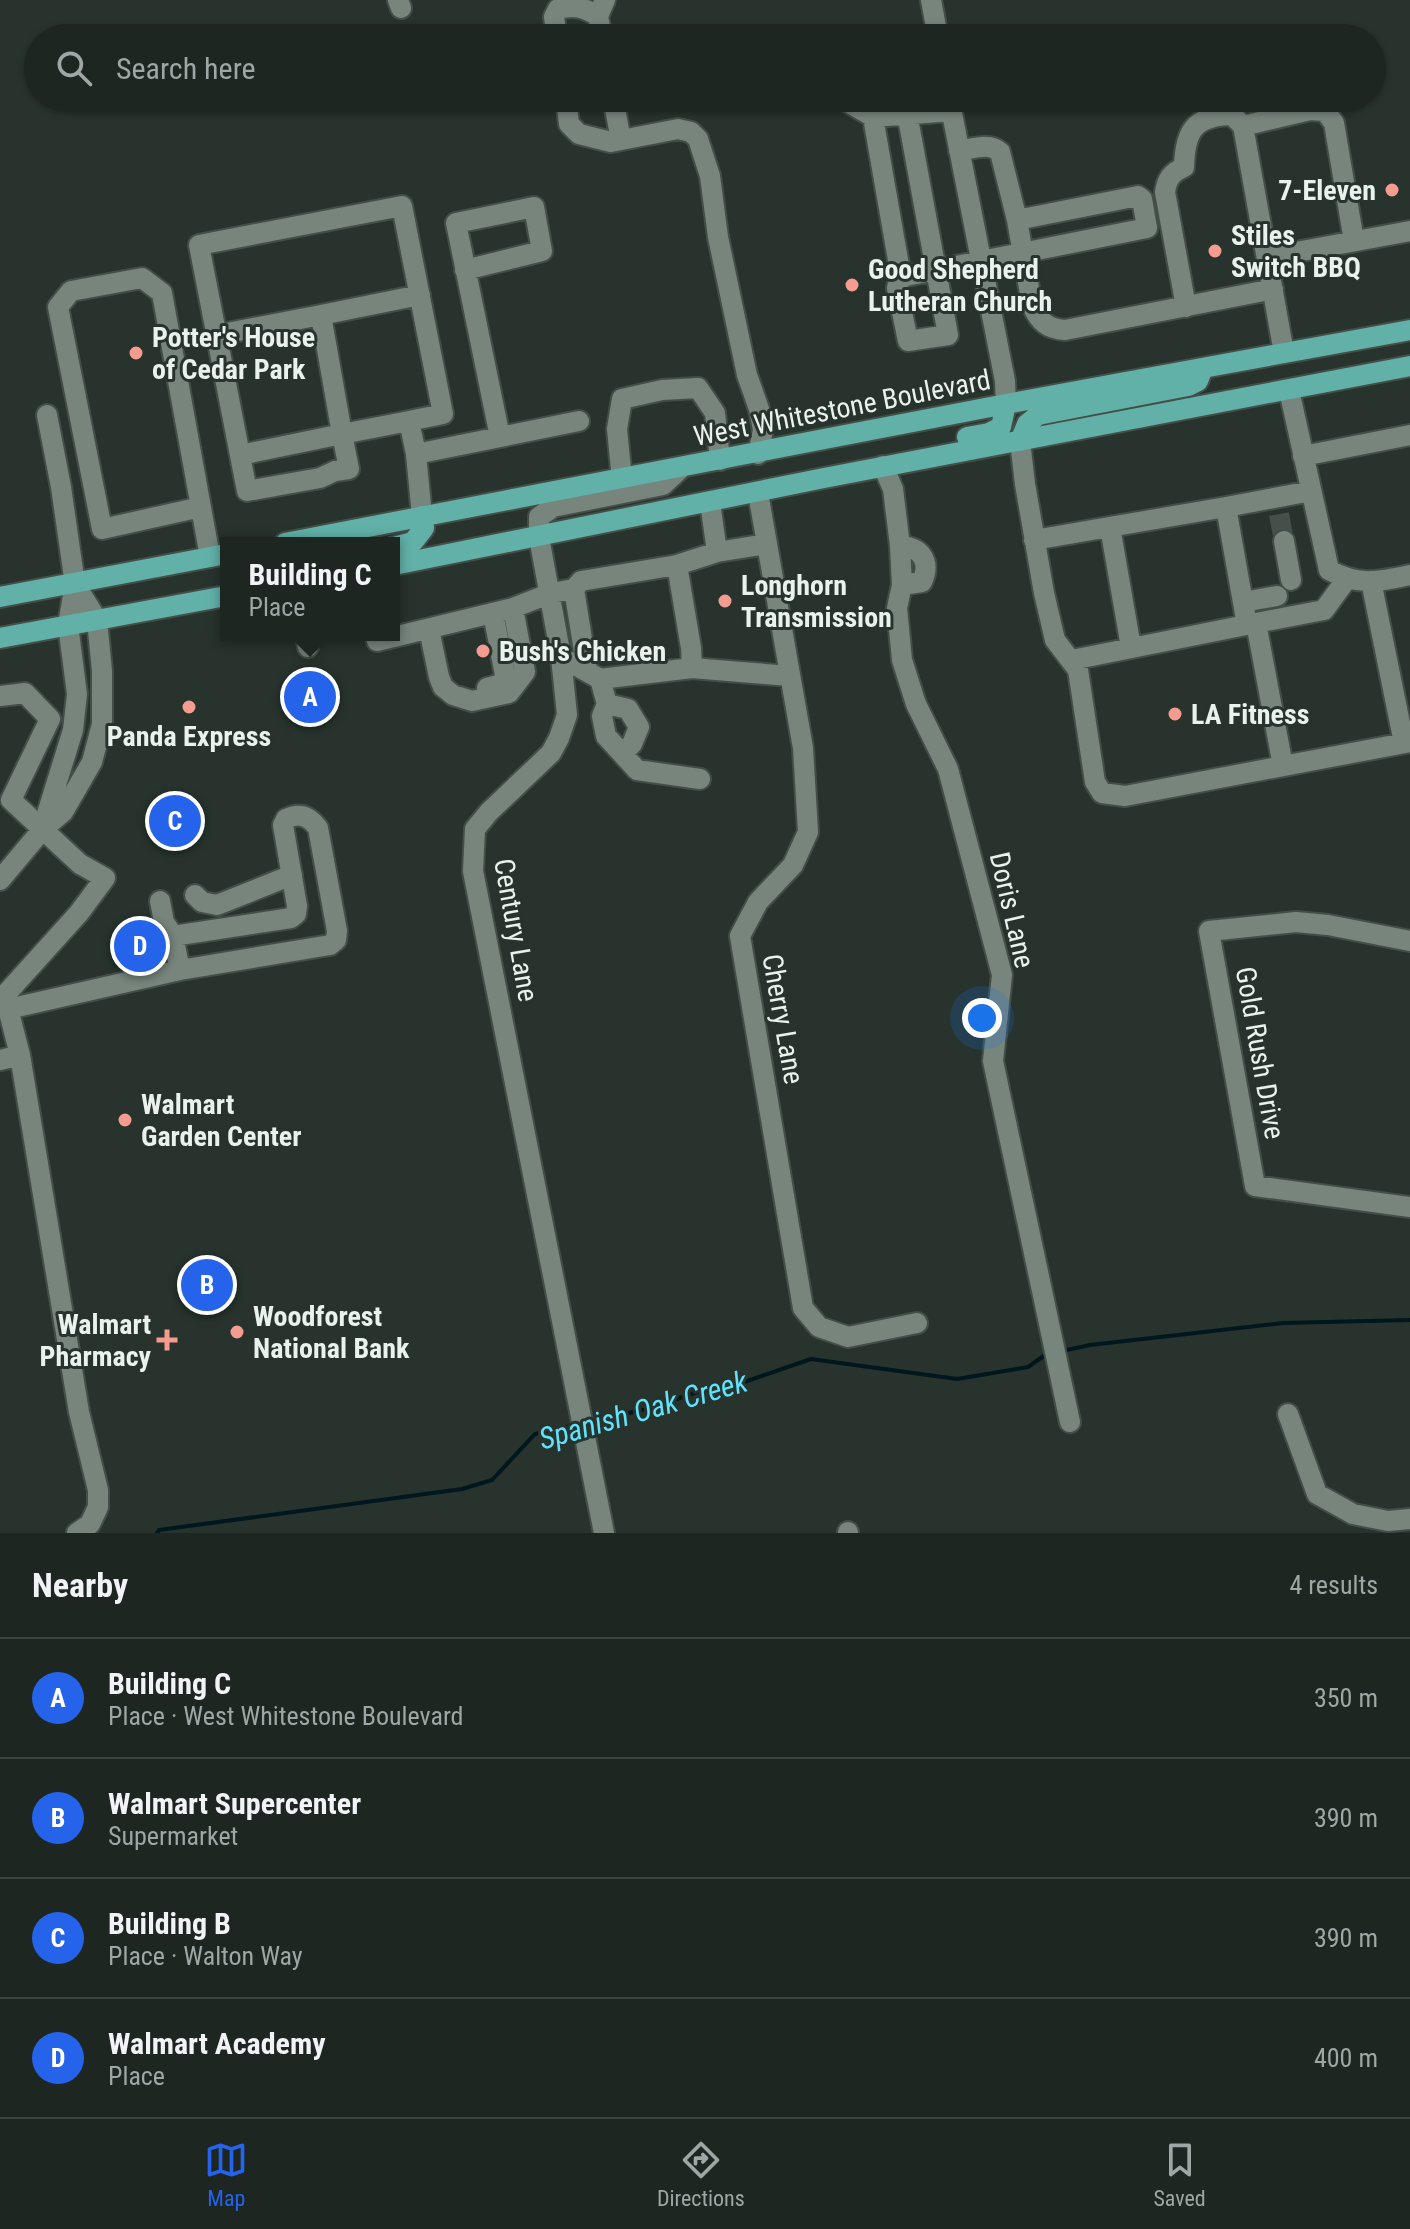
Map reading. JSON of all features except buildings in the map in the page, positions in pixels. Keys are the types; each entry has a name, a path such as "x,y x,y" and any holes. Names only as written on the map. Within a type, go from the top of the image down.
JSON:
{"main road":[{"name":"West Whitestone Boulevard","path":"315,537 1410,330"},
{"path":"400,564 883,466 1410,366"},
{"path":"1020,441 1027,424 1038,415 1188,386 1198,381 1203,368"},
{"path":"824,478 833,466 841,462 995,431 1004,419 1006,404"},
{"path":"400,545 413,542 424,528 422,516"},
{"path":"0,597 218,555"},
{"path":"0,638 220,597"}],"street":[{"path":"931,0 935,24"},
{"path":"555,24 558,9 601,8"},
{"path":"568,112 569,124 579,134 611,142 678,129 691,132 698,139 710,176 718,237 747,375 759,409 763,430 758,454"},
{"path":"616,112 621,140"},
{"path":"865,112 873,117 912,112"},
{"path":"952,112 1005,381 1006,404"},
{"path":"1243,126 1302,112"},
{"path":"1326,112 1334,123 1354,241"},
{"path":"873,117 901,277 897,288 908,341 948,335 907,113"},
{"path":"1186,307 1165,192 1166,181 1184,167 1184,145 1197,124 1208,117 1232,115 1243,126 1284,353"},
{"path":"959,151 995,147 1000,152 1036,315 1048,327 1065,330 1273,289"},
{"path":"901,277 1147,228 1142,199 1138,196 1017,220"},
{"path":"240,455 342,434 443,414 402,206 199,245 247,491 320,478 349,469 342,434 321,315"},
{"path":"1269,257 1410,231"},
{"path":"465,270 500,437"},
{"path":"201,507 102,529 58,307 71,291 142,278 162,293 201,507 218,555"},
{"path":"217,335 420,295"},
{"path":"622,480 617,429 622,399 662,390 698,388 715,413 720,460"},
{"path":"1289,390 1329,570 1346,580 1371,581 1410,575"},
{"path":"42,830 69,745 76,712 76,676 68,625 75,584 47,415"},
{"path":"409,421 416,454 422,516"},
{"path":"416,454 579,421"},
{"path":"1303,456 1410,435"},
{"path":"1020,441 1034,540 1055,640 1078,670 1095,782 1102,793 1125,796 1407,742 1371,581"},
{"name":"Doris Lane","path":"883,466 893,489 900,546 902,585 897,608 902,660 916,704 948,769 1002,975 993,1061 1070,1422"},
{"path":"539,537 539,517 553,507 663,485 680,469"},
{"path":"1034,540 1226,507 1277,506 1311,491"},
{"name":"Cherry Lane","path":"758,493 803,748 808,832 793,865 758,902 740,936 803,1308 819,1327 848,1337 917,1323"},
{"path":"710,502 717,552"},
{"path":"1226,507 1243,602 1252,624 1283,766"},
{"path":"1110,527 1131,647"},
{"name":"Century Lane","path":"539,537 551,593 567,715 551,753 475,829 473,871 604,1533"},
{"path":"1284,541 1291,580"},
{"path":"400,636 513,608 551,593 574,589 581,581 677,565 717,552 767,544"},
{"path":"677,565 692,668"},
{"path":"1072,660 1324,610 1346,580"},
{"path":"0,880 42,830 63,812 92,762 103,706 97,620 75,584"},
{"path":"574,589 594,674 607,704 602,716 606,736 637,770 700,779"},
{"path":"1243,602 1277,596"},
{"path":"429,629 439,677 443,687 453,695 472,701 509,693 525,672 513,608"},
{"path":"439,677 465,690 490,688 506,680 493,613"},
{"path":"561,657 594,674 692,668 790,676"},
{"path":"0,696 25,693 50,719 6,803 80,864 105,878 79,913 4,999 10,1058 79,1412 98,1490 98,1507 90,1524 77,1533"},
{"path":"607,704 628,709 639,727 632,744 623,753"},
{"path":"4,999 330,945 336,940 337,931 318,828 311,820 298,815 286,819 283,825 297,906 296,914 291,918 173,936"},
{"path":"195,895 202,902 217,905 292,875"},
{"path":"160,901 164,922 173,936 180,970"},
{"name":"Gold Rush Drive","path":"1410,941 1296,922 1209,931 1255,1186 1410,1207"},
{"path":"1288,1414 1317,1494 1353,1514 1388,1521 1410,1519"}],"waterway":[{"name":"Spanish Oak Creek","path":"1062,1351 1090,1345 1283,1323 1410,1320"},
{"name":"Spanish Oak Creek","path":"588,1422 647,1409 718,1385 727,1388 811,1359 957,1379 1028,1367 1045,1355"},
{"name":"Spanish Oak Creek","path":"157,1533 159,1530 462,1489 492,1480 535,1434 576,1425"}],"tunnel":[{"path":"1279,514 1284,541"}],"place":[{"name":"7-Eleven","path":"1392,190"},
{"name":"Stiles Switch BBQ","path":"1215,251"},
{"name":"Good Shepherd Lutheran Church","path":"852,285"},
{"name":"Potter's House of Cedar Park","path":"136,353"},
{"name":"Longhorn Transmission","path":"725,601"},
{"name":"Bush's Chicken","path":"483,651"},
{"name":"Building C","path":"310,697"},
{"name":"Panda Express","path":"189,707"},
{"name":"LA Fitness","path":"1175,714"},
{"name":"Building B","path":"175,821"},
{"name":"Walmart Academy","path":"140,946"},
{"name":"Walmart Garden Center","path":"125,1120"},
{"name":"Walmart Supercenter","path":"207,1285"},
{"name":"Woodforest National Bank","path":"237,1332"},
{"name":"Walmart Pharmacy","path":"167,1340"}]}
